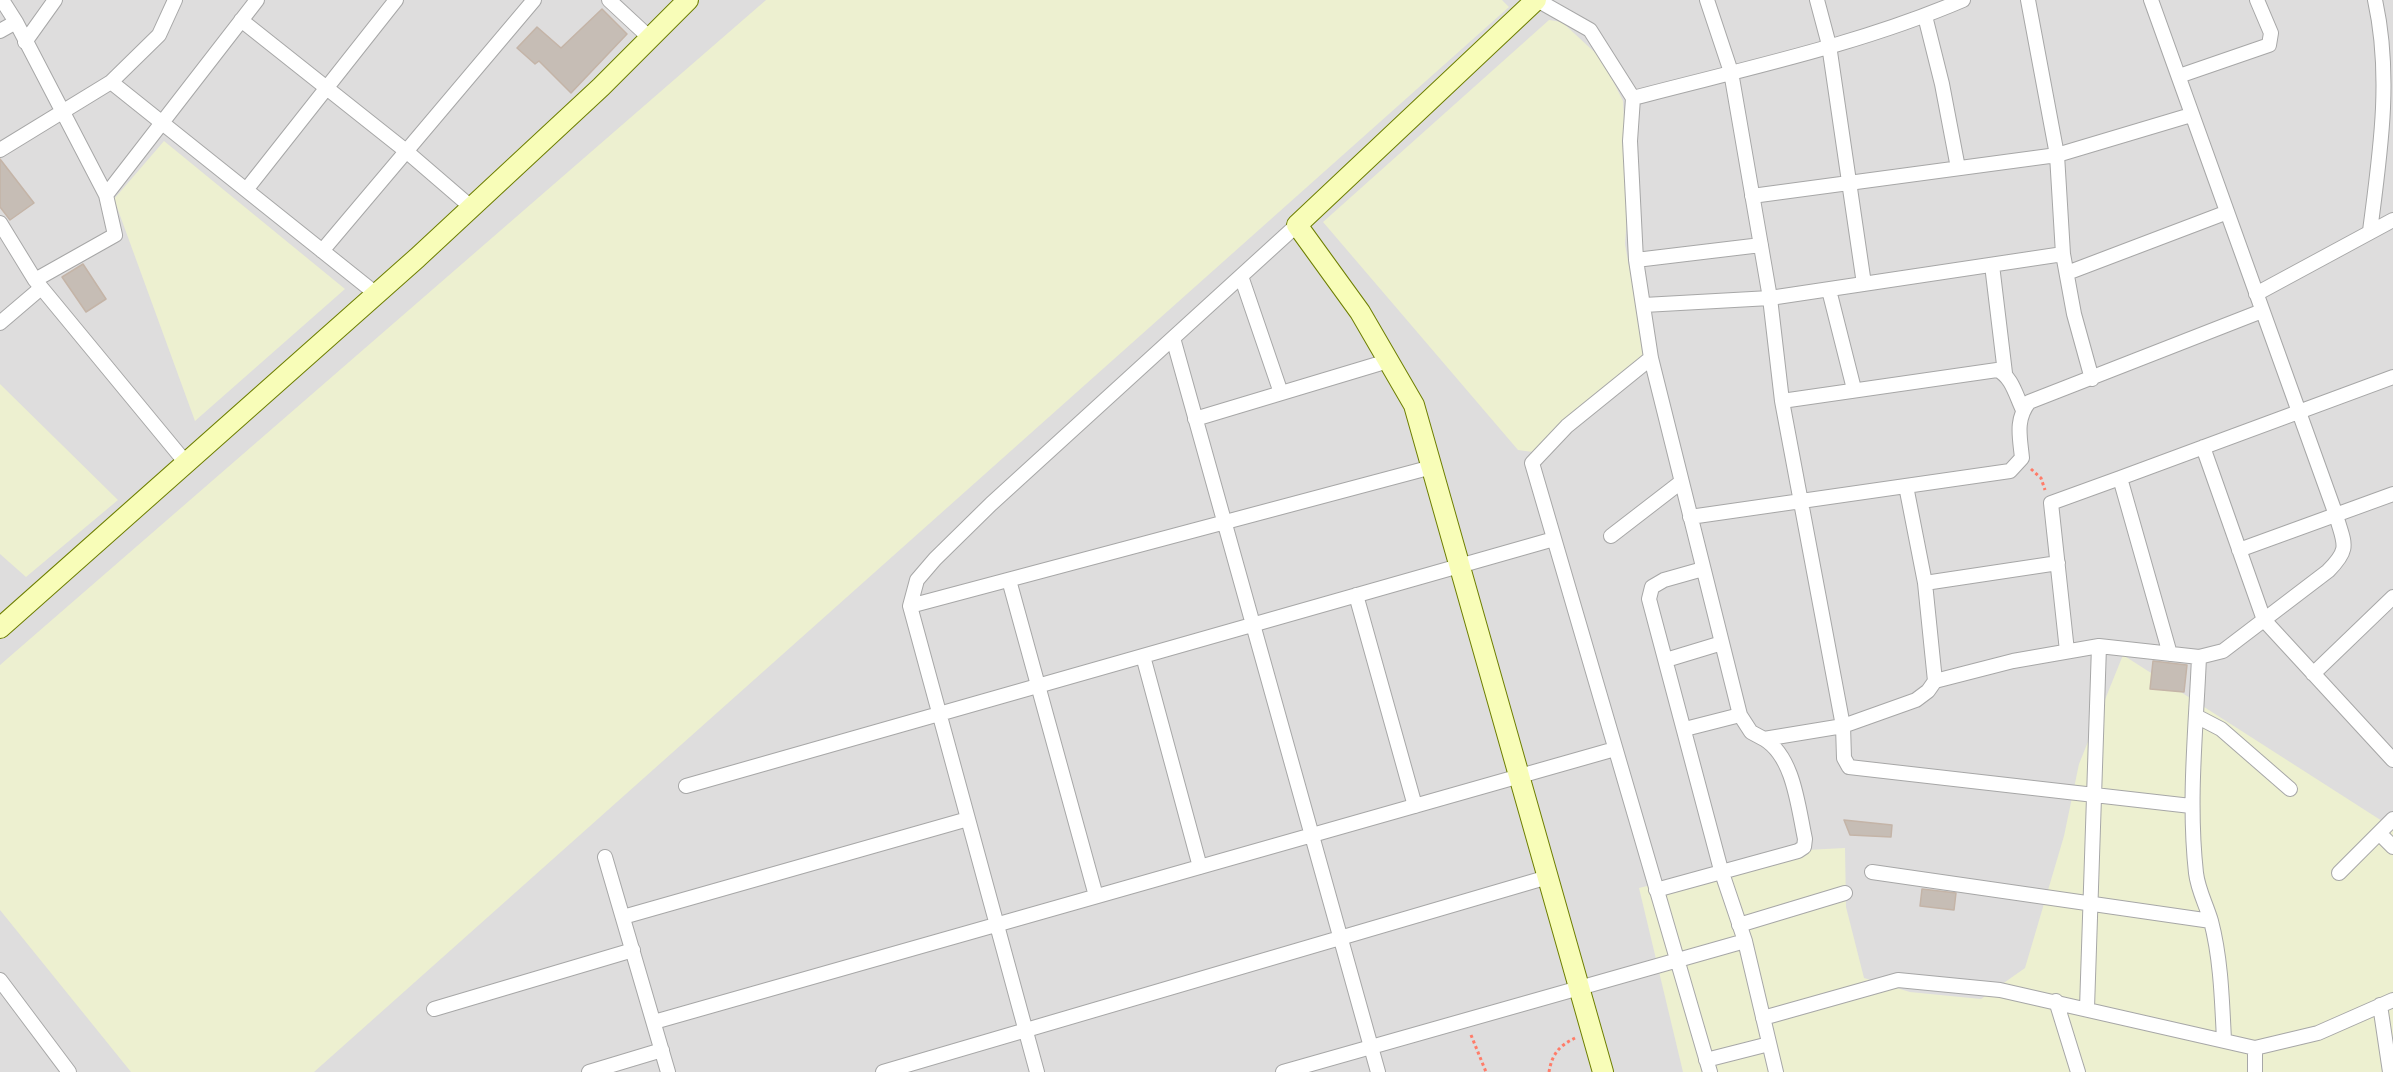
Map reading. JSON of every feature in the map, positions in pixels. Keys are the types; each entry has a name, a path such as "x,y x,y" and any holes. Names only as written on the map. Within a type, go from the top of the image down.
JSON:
{"street":[{"path":"0,323 38,284 116,235 106,195 16,22 2,0"},
{"path":"25,42 55,0"},
{"path":"0,150 111,82 159,35 175,0"},
{"path":"106,195 257,0"},
{"path":"246,190 396,0"},
{"path":"609,0 651,39"},
{"path":"0,628 471,207 651,39 688,0"},
{"path":"1037,1072 910,606 917,580 935,559 1297,225 1536,0 1590,30 1633,98 1630,141 1636,260 1651,358 1740,715 1751,732 1776,746 1793,785 1805,839 1804,847 1798,851 1721,870 1656,890"},
{"path":"1707,0 1731,72 1770,298 1782,401 1843,726 1844,758 1850,767 1857,770 2192,806"},
{"path":"1817,0 1829,45 1864,284"},
{"path":"1633,98 1829,45 1925,16 1963,0"},
{"path":"2028,0 2057,155 2063,254 2074,314 2092,379"},
{"path":"1935,681 2013,661 2099,646 2199,657 2223,651 2328,571 2343,556 2344,544 2336,515 2225,213 2151,0"},
{"path":"2179,76 2269,45 2271,33 2257,0"},
{"path":"2370,231 2382,139 2385,76 2375,0"},
{"path":"322,251 532,1"},
{"path":"2378,16 2393,15"},
{"path":"1925,16 1942,84 1958,168"},
{"path":"241,20 406,151 471,207"},
{"path":"0,31 16,22"},
{"path":"111,82 375,293"},
{"path":"1752,196 2057,155 2192,115"},
{"path":"2067,273 2225,213"},
{"path":"2256,294 2393,220"},
{"path":"0,223 38,284 186,463"},
{"path":"1297,225 1360,312 1414,405 1604,1072"},
{"path":"1636,260 1761,245"},
{"path":"1644,305 1770,298 2063,254"},
{"path":"1992,265 2005,373 2023,410"},
{"path":"1241,276 1281,393"},
{"path":"1828,290 1854,390"},
{"path":"1690,517 2010,471 2022,458 2019,426 2023,410 2035,398 2092,379 2262,311"},
{"path":"1173,338 1378,1072"},
{"path":"1651,358 1567,426 1532,463 1708,1066 1769,1044"},
{"path":"1195,418 1388,361"},
{"path":"1782,401 1997,370 2005,373"},
{"path":"2067,651 2051,502 2393,377"},
{"path":"2202,447 2264,620 2393,760"},
{"path":"910,606 1432,467"},
{"path":"2120,478 2170,654"},
{"path":"1611,536 1681,482"},
{"path":"1764,739 1843,726 1916,700 1928,692 1935,681 1925,583 1906,486"},
{"path":"2239,550 2393,494"},
{"path":"686,786 1554,539"},
{"path":"1925,583 2058,563"},
{"path":"1703,569 1664,580 1652,587 1649,593 1721,870 1745,941 1776,1072"},
{"path":"1009,580 1096,896"},
{"path":"1356,595 1414,806"},
{"path":"2313,674 2393,597"},
{"path":"1666,660 1722,643"},
{"path":"2087,1008 2099,646"},
{"path":"1143,656 1200,867"},
{"path":"2199,657 2192,806 2196,877 2211,921 2222,998 2224,1040"},
{"path":"1685,729 1740,715"},
{"path":"2196,716 2221,729 2290,789"},
{"path":"654,1022 1615,749"},
{"path":"623,917 968,819"},
{"path":"2339,873 2393,819"},
{"path":"2379,833 2393,847"},
{"path":"605,857 668,1072"},
{"path":"1872,872 2211,921"},
{"path":"883,1072 1548,877"},
{"path":"1739,925 1845,893"},
{"path":"1283,1072 1745,941"},
{"path":"434,1009 633,950"},
{"path":"0,980 69,1072"},
{"path":"1763,1018 1898,980 2000,990 2255,1048 2318,1033 2386,1002 2390,1072"},
{"path":"2056,1001 2079,1072"},
{"path":"2255,1048 2255,1072"},
{"path":"590,1072 662,1050"}],"path":[{"path":"2017,466 2033,470 2041,478 2051,502"},
{"path":"1465,1020 1486,1072"},
{"path":"1549,1072 1551,1057 1562,1044 1591,1030"}],"shaded area":[{"path":"0,0 2393,0 2393,1072 0,1072"}],"green space":[{"path":"766,0 1502,0 1509,7 314,1072 131,1072 0,910 0,665"},
{"path":"1549,20 1562,22 1602,59 1623,101 1628,204 1625,244 1645,353 1533,452 1518,450 1323,222"},
{"path":"164,141 345,289 195,421 114,199"},
{"path":"0,384 118,500 26,577 0,554"},
{"path":"2123,655 2393,828 2393,1072 1683,1072 1639,888 1787,851 1845,848 1846,907 1864,978 1910,992 1981,999 2025,968 2064,836 2079,764"}],"building":[{"path":"602,9 627,34 571,93 539,61 535,64 517,48 537,27 561,48"},
{"path":"0,159 34,203 10,220 0,207"},
{"path":"83,264 106,299 86,312 62,277"},
{"path":"2153,661 2187,665 2184,692 2150,689"},
{"path":"1844,820 1892,825 1891,837 1850,835"},
{"path":"1922,889 1956,893 1954,910 1920,906"}]}
